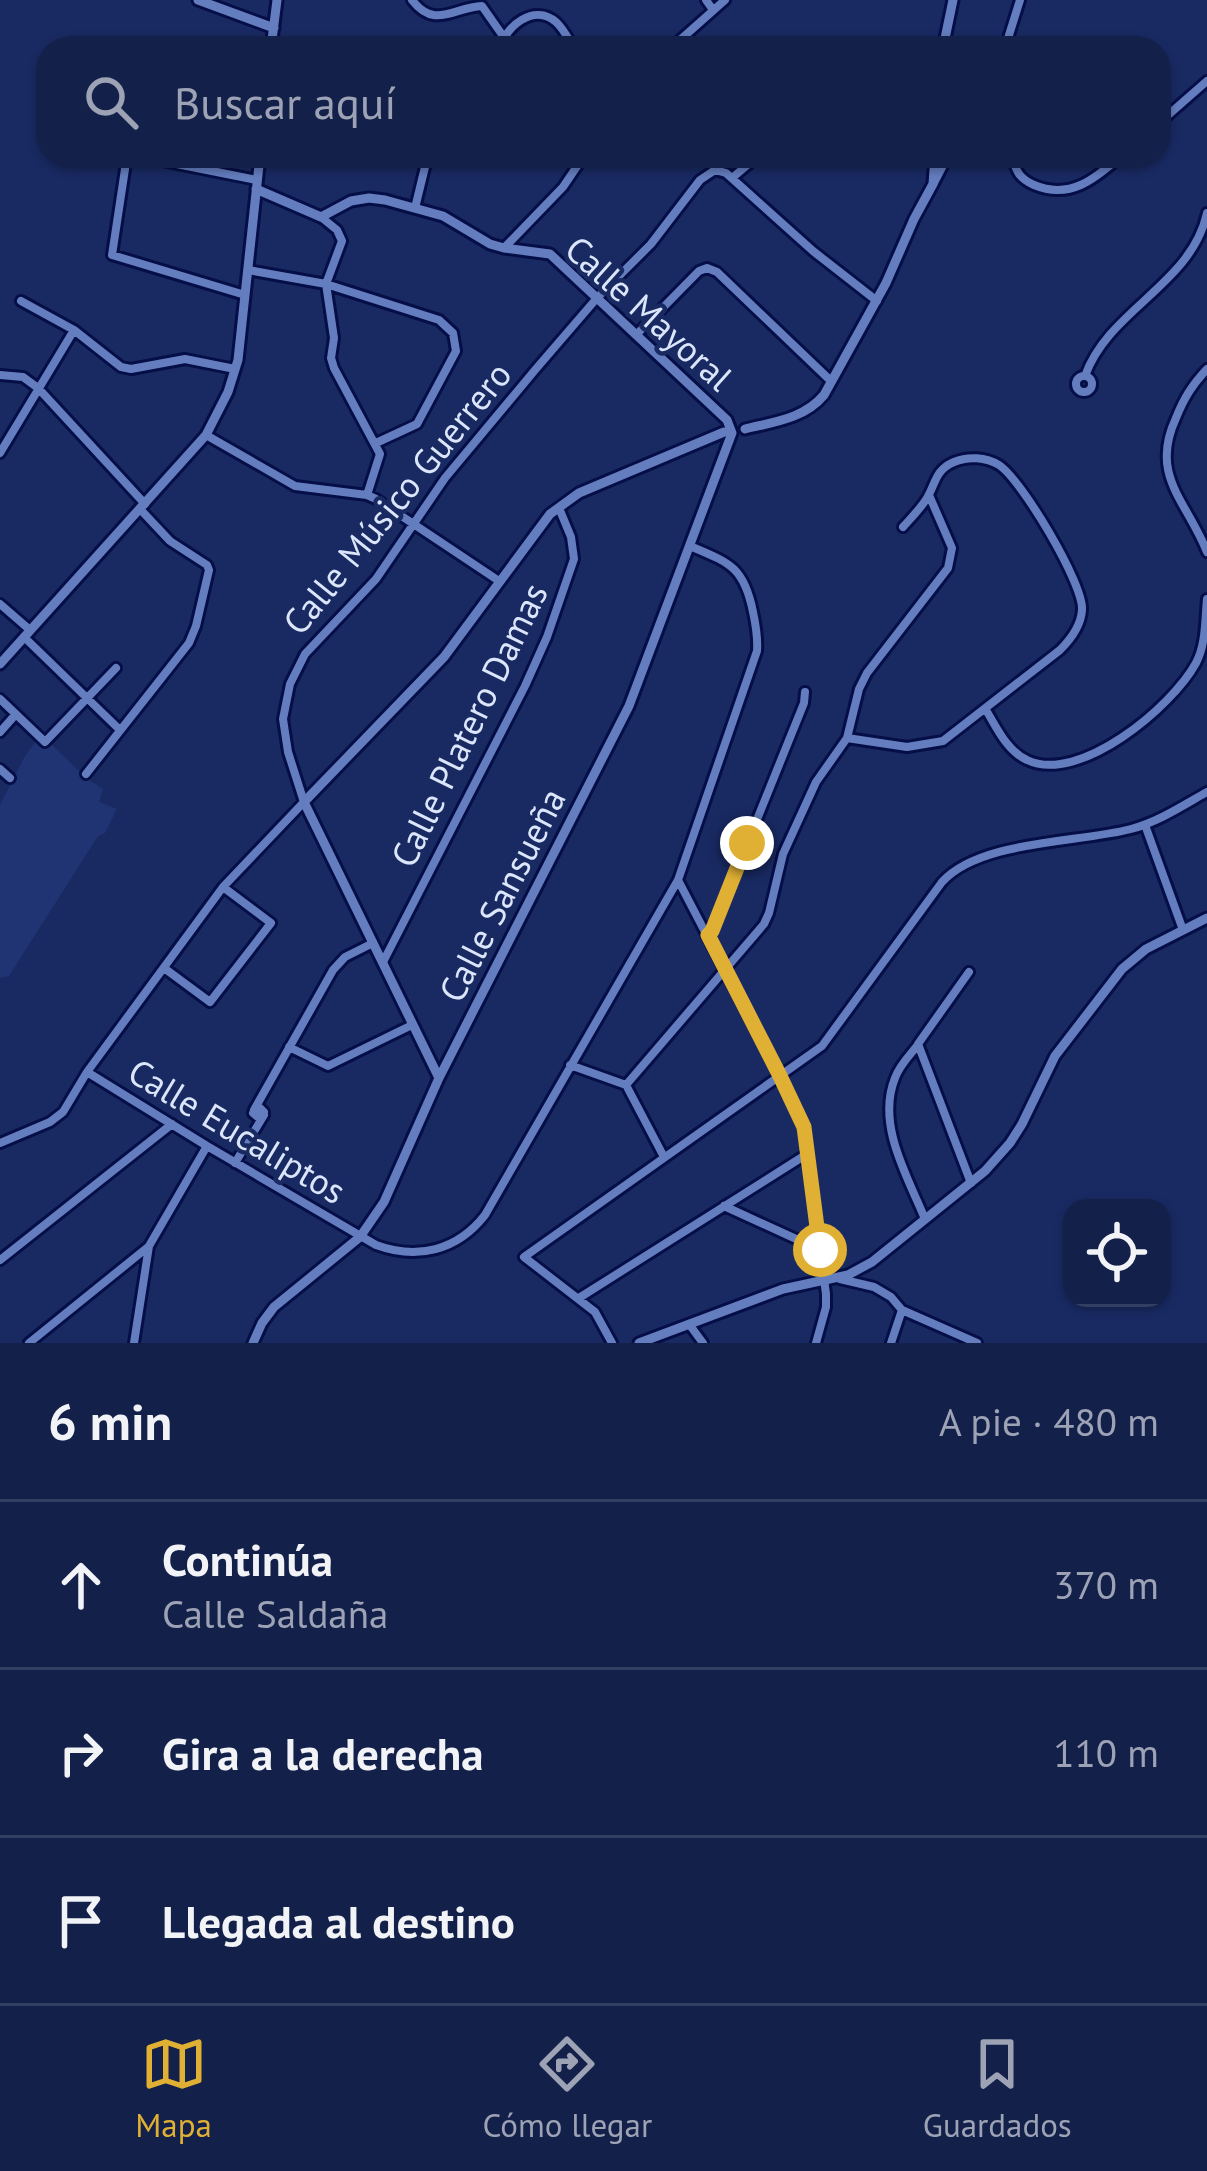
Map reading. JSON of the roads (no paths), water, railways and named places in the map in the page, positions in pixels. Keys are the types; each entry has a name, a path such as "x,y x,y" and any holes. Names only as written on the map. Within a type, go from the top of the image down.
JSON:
{"street":[{"path":"198,0 274,28"},
{"path":"273,36 277,0"},
{"path":"412,0 431,15 482,6 503,35 524,18 543,16 559,24 566,36"},
{"path":"706,0 713,10"},
{"path":"684,36 725,0"},
{"path":"945,36 952,0"},
{"path":"1009,36 1021,0"},
{"path":"1171,112 1207,81"},
{"path":"125,168 112,255 245,295"},
{"path":"188,168 257,184 337,230 342,241 326,284 334,338 331,358 380,454 367,495"},
{"path":"0,664 206,435 235,369 259,168"},
{"path":"415,208 425,168"},
{"path":"504,248 575,168"},
{"path":"744,168 732,178 877,301"},
{"path":"0,1143 57,1118 223,887 444,657 558,506 729,429 740,436 745,429 818,403 877,301 938,168"},
{"path":"1016,168 1028,183 1051,191 1079,188 1105,168"},
{"name":"Calle Músico Guerrero","path":"439,1078 304,802 284,735 290,684 305,654 376,579 446,478 597,298 651,244 704,176 715,170 732,178"},
{"name":"Calle Mayoral","path":"321,218 351,201 369,198 442,216 490,244 550,254 729,429 738,419 745,429"},
{"path":"1085,376 1116,327 1192,253 1207,213"},
{"path":"636,335 707,268 717,272 831,381"},
{"path":"248,269 326,284 439,320 454,333 456,351 416,424 376,443"},
{"path":"22,301 74,330 121,367 185,359 235,369"},
{"path":"0,453 74,330"},
{"path":"1207,369 1187,392 1164,452 1170,478 1207,552"},
{"path":"0,375 22,377 38,388 170,541 209,570 193,635 86,774"},
{"name":"Calle Sansueña","path":"253,1343 274,1307 360,1237 384,1202 439,1078 628,706 729,429"},
{"path":"206,435 295,486 367,495 499,581"},
{"path":"847,738 908,747 950,737 1046,663 1070,640 1082,616 1081,597 1069,569 1018,484 998,464 968,458 950,464 934,478 929,496 903,527"},
{"path":"626,1085 764,924 799,815 830,758 847,738 867,673 948,568 950,538 929,496"},
{"name":"Calle Platero Damas","path":"382,963 525,686 553,620 574,559 558,506"},
{"name":"Calle Eucaliptos","path":"88,1072 385,1248 422,1252 464,1237 484,1215 678,880 758,645 749,592 740,574 724,560 690,546"},
{"path":"986,710 1013,751 1031,762 1058,766 1090,755 1140,724 1191,672 1203,643 1207,598"},
{"path":"0,604 120,730"},
{"path":"0,699 44,742 116,668"},
{"path":"708,935 805,692"},
{"path":"0,733 16,714"},
{"path":"0,769 10,778"},
{"path":"612,1343 601,1320 579,1298 524,1257 827,1040 942,882 961,865 1145,825 1207,792"},
{"path":"1145,825 1183,930"},
{"path":"678,880 804,1127 820,1250 830,1279 816,1343"},
{"path":"164,968 210,1002 271,923 223,887"},
{"path":"639,1343 796,1285 864,1268 970,1183 1010,1142 1054,1056 1122,969 1146,949 1207,918"},
{"path":"235,1162 264,1115 262,1107 254,1109 333,970 345,957 373,943"},
{"path":"925,1220 893,1139 889,1110 897,1072 969,971"},
{"path":"289,1047 328,1066 412,1025"},
{"path":"918,1044 970,1183"},
{"path":"570,1065 626,1085 664,1157"},
{"path":"0,1260 172,1124"},
{"path":"29,1343 149,1246 207,1146"},
{"path":"579,1298 807,1154"},
{"path":"724,1206 820,1250"},
{"path":"134,1343 149,1246"},
{"path":"830,1279 874,1287 902,1310 977,1343"},
{"path":"891,1343 902,1310"},
{"path":"689,1324 704,1343"}]}
